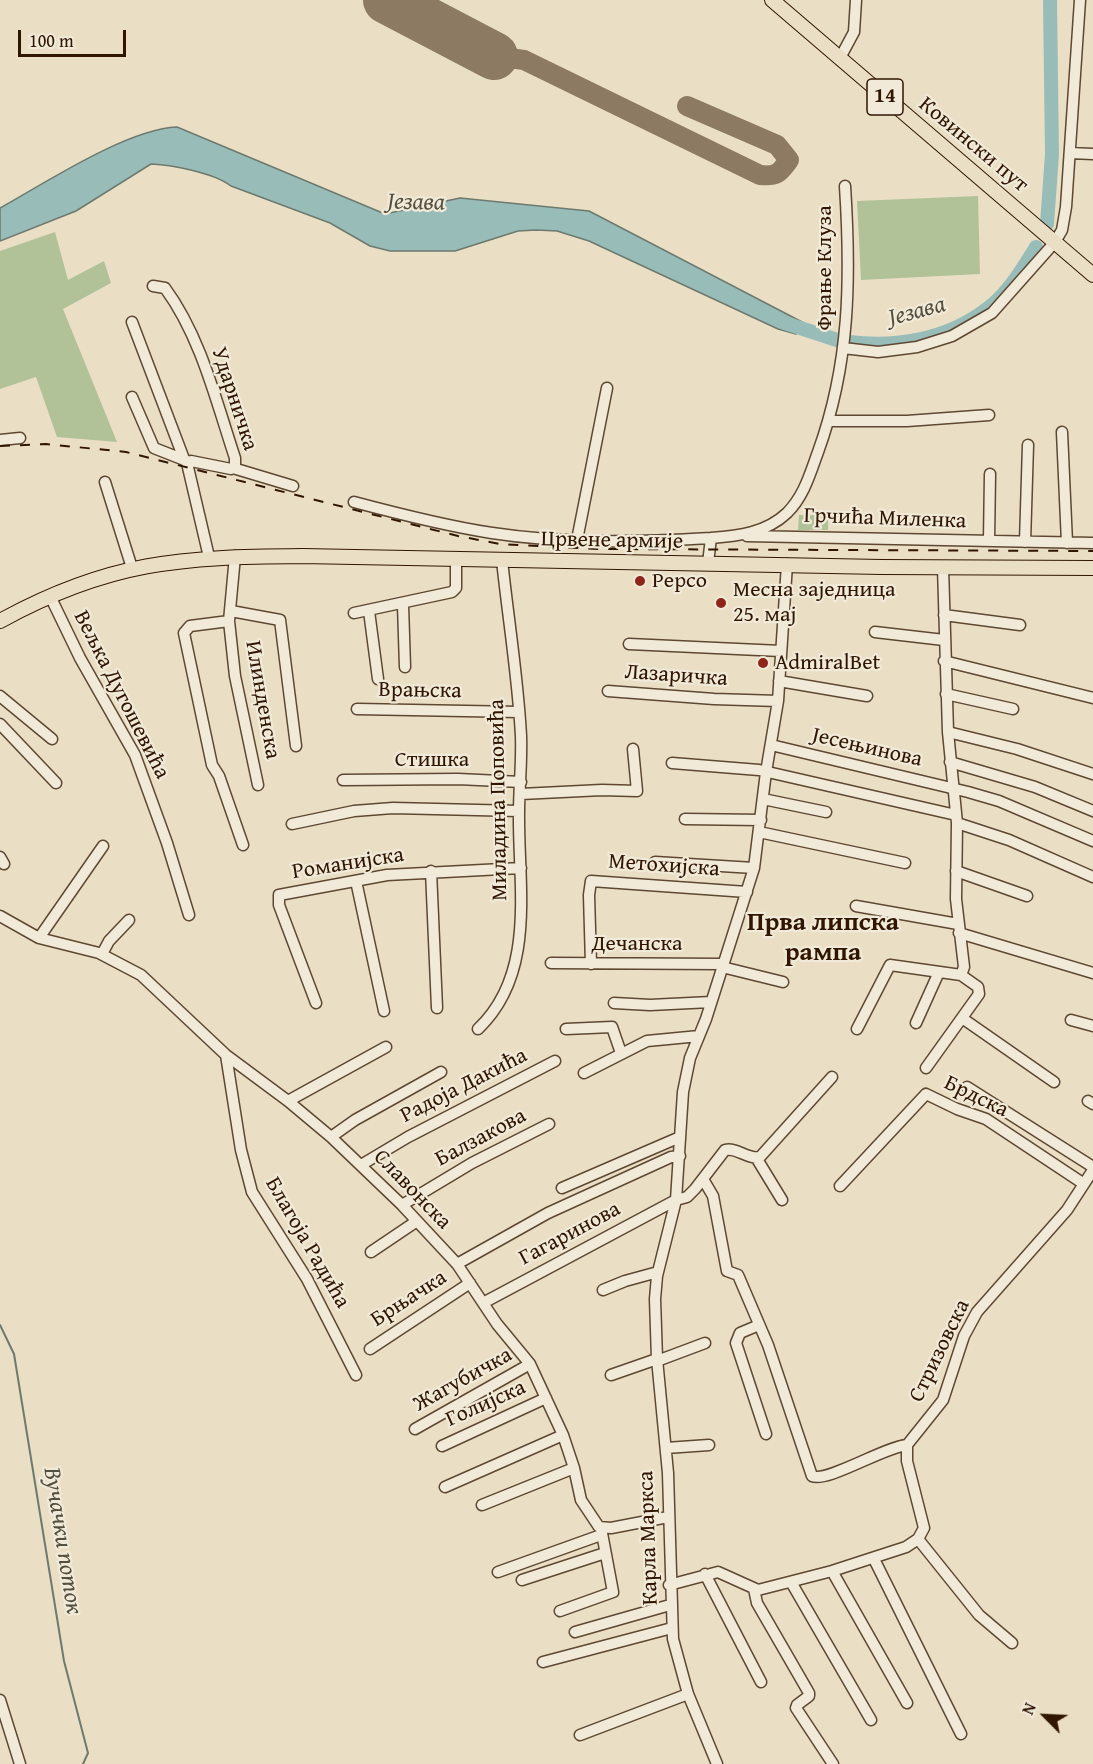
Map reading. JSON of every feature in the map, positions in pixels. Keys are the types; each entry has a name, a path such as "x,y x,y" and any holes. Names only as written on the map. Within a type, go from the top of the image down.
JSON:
{"main road":[{"name":"Ковински пут","path":"772,0 1093,275"},
{"name":"Црвене армије","path":"0,621 50,596 96,578 132,568 209,557 1093,568"}],"street":[{"path":"840,58 854,32 856,0"},
{"path":"843,348 878,352 917,347 952,336 992,313 1055,242 1062,230 1066,207 1080,0"},
{"path":"1070,153 1093,154"},
{"name":"Фрање Клуза","path":"354,502 492,533 577,540 653,541 744,536 781,518 795,502 808,479 828,421 843,348 848,320 849,252 845,186"},
{"name":"Ударничка","path":"132,397 154,448 186,460 233,468 235,458 190,331 178,305 165,288 153,286"},
{"path":"132,322 186,460 209,557"},
{"path":"577,540 608,388"},
{"path":"828,421 907,421 989,415"},
{"path":"1062,432 1067,543"},
{"path":"0,440 20,438"},
{"path":"1025,542 1028,445"},
{"path":"233,468 293,486"},
{"path":"989,541 990,474"},
{"path":"105,482 132,568"},
{"name":"Грчића Миленка","path":"744,536 1093,543"},
{"path":"708,563 711,538"},
{"name":"Илинденска","path":"235,556 230,616 235,676 258,785"},
{"path":"354,613 403,605 455,591 456,559"},
{"name":"Миладина Поповића","path":"478,1029 500,1003 514,965 519,942 521,782 519,712 502,560"},
{"name":"Карла Маркса","path":"717,1764 688,1694 675,1651 669,1585 666,1448 657,1360 655,1299 658,1272 676,1200 683,1092 690,1058 711,1002 754,868 778,701 788,564"},
{"path":"943,567 944,661 950,762 957,819 958,928 964,967 961,975"},
{"name":"Вељка Дугошевића","path":"50,596 80,658 135,755 167,843 189,915"},
{"path":"403,605 405,667"},
{"path":"369,611 378,680"},
{"path":"944,615 1020,625"},
{"path":"243,844 219,776 212,765 183,633 190,626 230,616 275,617 280,620 296,746"},
{"path":"875,632 944,640"},
{"path":"629,644 781,651"},
{"path":"944,661 1093,698"},
{"path":"779,681 867,696"},
{"name":"Лазаричка","path":"608,691 778,701"},
{"path":"946,694 1013,710"},
{"path":"0,696 52,739"},
{"name":"Врањска","path":"357,709 519,712"},
{"path":"0,723 56,783"},
{"path":"948,732 1017,749 1093,774"},
{"name":"Јесењинова","path":"771,745 954,788 999,801 1093,841"},
{"path":"520,794 602,790 637,791 633,749"},
{"path":"950,762 1035,787 1093,811"},
{"path":"672,763 766,772 957,819 1093,877"},
{"name":"Стишка","path":"343,780 458,779 521,782"},
{"path":"763,799 826,812"},
{"path":"292,824 354,811 408,807 519,811"},
{"path":"685,819 761,820"},
{"path":"759,832 905,863"},
{"path":"39,938 103,846"},
{"path":"655,862 754,868"},
{"name":"Романијска","path":"316,1003 278,897 296,891 430,871 521,868"},
{"name":"Романијска","path":"430,871 437,1008"},
{"path":"956,871 1027,896"},
{"path":"357,881 384,1011"},
{"name":"Метохијска","path":"591,964 588,895 591,881 747,892"},
{"path":"856,906 958,928 1093,973"},
{"name":"Славонска","path":"0,916 39,938 102,954 141,975 226,1055 288,1101 331,1137 402,1205 457,1264 483,1303 531,1364 563,1435 581,1500 601,1532 613,1592 560,1611"},
{"path":"102,954 109,941 129,920"},
{"name":"Дечанска","path":"550,963 723,966"},
{"path":"857,1029 890,965 961,975 980,990 926,1068"},
{"path":"723,966 783,981"},
{"path":"916,1023 939,972"},
{"path":"614,1003 650,1005 711,1002"},
{"path":"962,1018 1054,1082"},
{"path":"1071,1020 1093,1026"},
{"path":"566,1029 612,1027 621,1053"},
{"path":"584,1073 647,1041 699,1036"},
{"path":"288,1101 386,1047"},
{"name":"Благоја Радића","path":"226,1055 241,1150 252,1192 307,1279 356,1375"},
{"name":"Радоја Дакића","path":"361,1165 418,1132 555,1062"},
{"path":"331,1137 355,1120 441,1072"},
{"path":"782,1200 757,1159 832,1077"},
{"name":"Стризовска","path":"907,1445 942,1400 964,1336 976,1312 1067,1209 1093,1169 967,1087"},
{"name":"Брдска","path":"840,1185 926,1094 957,1109 986,1119 1084,1184"},
{"name":"Балзакова","path":"402,1205 472,1162 549,1124"},
{"path":"562,1188 680,1137"},
{"name":"Гагаринова","path":"483,1303 676,1200 687,1197 728,1149 757,1159"},
{"path":"457,1264 548,1213 671,1157 680,1156"},
{"path":"669,1585 705,1574 726,1575 754,1589 791,1582 874,1559 906,1547 918,1539 924,1528 907,1461 907,1445 832,1473 813,1477 759,1325 739,1277 727,1271 713,1196 703,1179"},
{"path":"371,1252 417,1221"},
{"path":"603,1290 658,1272"},
{"name":"Брњачка","path":"370,1349 470,1283"},
{"path":"759,1325 740,1333 736,1343 766,1434"},
{"path":"611,1375 705,1343"},
{"name":"Жагубичка","path":"415,1429 531,1364"},
{"name":"Голијска","path":"442,1446 546,1398"},
{"path":"445,1487 563,1435"},
{"name":"Карла Маркса","path":"666,1448 709,1445"},
{"path":"482,1505 574,1468"},
{"path":"498,1572 601,1532 668,1516"},
{"path":"918,1539 979,1615 1012,1643"},
{"path":"522,1580 605,1553"},
{"path":"874,1559 961,1734"},
{"path":"832,1571 907,1703"},
{"path":"705,1574 761,1682"},
{"path":"791,1582 871,1720"},
{"path":"754,1589 758,1603 809,1693 809,1696 796,1705 796,1708 833,1764"},
{"path":"575,1632 670,1605"},
{"name":"Карла Маркса","path":"543,1662 672,1628"},
{"path":"580,1734 688,1694"},
{"path":"0,1700 5,1732 20,1764"}],"green space":[{"path":"978,196 980,274 861,280 857,201"},
{"path":"55,232 68,280 104,261 111,283 63,309 117,442 57,437 36,377 0,389 0,251"},
{"path":"799,515 828,515 828,530 798,530"}],"water":[{"path":"177,127 385,214 460,198 589,211 804,323 796,334 778,329 589,241 557,231 518,231 455,251 390,251 370,246 330,223 231,186 214,177 193,170 151,164 76,211 0,241 0,208 111,147 157,130"}],"waterway":[{"name":"Језава","path":"1047,224 1052,154 1050,0"},
{"name":"Језава","path":"849,342 885,344 922,339 940,334 973,319 1002,295 1015,280 1036,247"},
{"name":"Језава","path":"785,323 837,340"},
{"name":"Вучачки поток","path":"0,1325 14,1354 64,1661 88,1753 83,1764"}],"taxiway":[{"path":"494,56 524,60 760,175 778,173 789,160 777,145 687,106"}],"runway":[{"path":"387,0 494,56"}],"railway":[{"path":"0,446 46,444 126,452 458,536 500,544 599,549 1093,551"}],"place":[{"name":"Pepco","path":"640,581"},
{"name":"Месна заједница 25. мај","path":"721,603"},
{"name":"AdmiralBet","path":"763,663"}],"district":[{"name":"Прва липска рампа","path":"823,938"}]}
